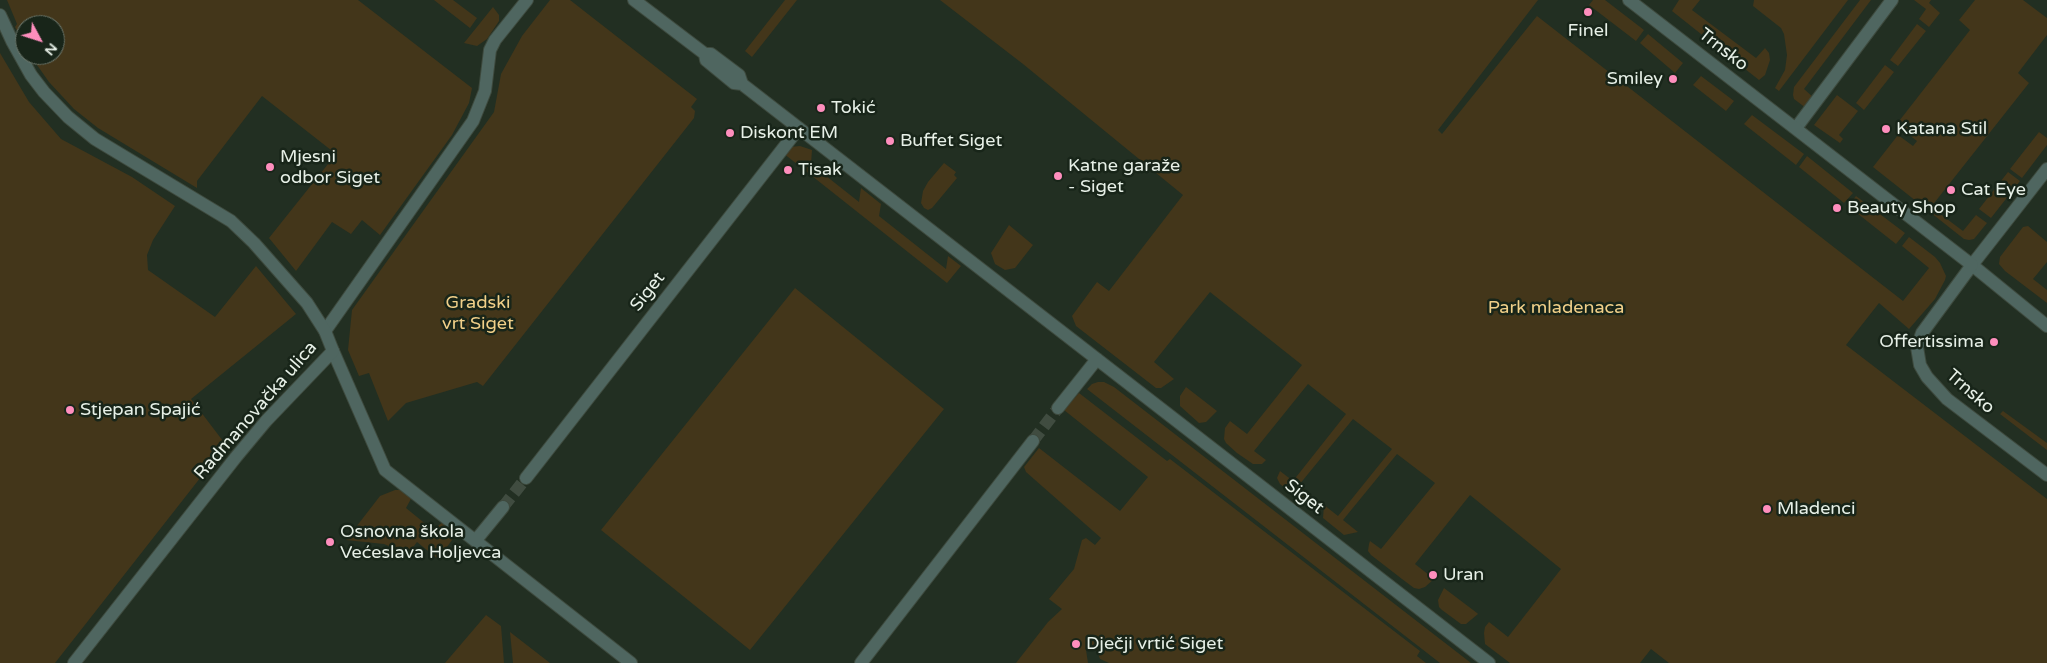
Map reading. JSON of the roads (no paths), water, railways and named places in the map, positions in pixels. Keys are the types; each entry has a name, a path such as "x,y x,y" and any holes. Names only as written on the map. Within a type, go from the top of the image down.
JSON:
{"street":[{"path":"325,331 473,121 486,91 490,50 495,40 527,0"},
{"name":"Siget","path":"634,0 704,54 706,60 734,83 742,84 1489,663"},
{"name":"Trnsko","path":"1629,0 1972,265 2047,326"},
{"path":"1796,128 1892,0"},
{"name":"Radmanovačka ulica","path":"0,15 31,75 68,117 95,139 230,221 254,242 307,303 325,331 333,351 266,421 236,457 74,663"},
{"name":"Siget","path":"526,478 799,128"},
{"name":"Trnsko","path":"2047,169 1922,333 1917,347 1920,365 1928,378 1946,399 2047,475"},
{"path":"333,351 385,470 631,663"},
{"path":"1058,408 1097,359"},
{"path":"861,663 1033,441"},
{"path":"476,540 503,507"}],"tunnel":[{"path":"1033,441 1058,408"},
{"path":"503,507 526,478"}],"place":[{"name":"Finel","path":"1588,12"},
{"name":"Smiley","path":"1673,79"},
{"name":"Tokić","path":"821,108"},
{"name":"Katana Stil","path":"1886,129"},
{"name":"Diskont EM","path":"730,133"},
{"name":"Buffet Siget","path":"890,141"},
{"name":"Mjesni odbor Siget","path":"270,167"},
{"name":"Tisak","path":"788,170"},
{"name":"Katne garaže - Siget","path":"1058,176"},
{"name":"Cat Eye","path":"1951,190"},
{"name":"Beauty Shop","path":"1837,208"},
{"name":"Offertissima","path":"1994,342"},
{"name":"Stjepan Spajić","path":"70,410"},
{"name":"Mladenci","path":"1767,509"},
{"name":"Osnovna škola Većeslava Holjevca","path":"330,542"},
{"name":"Uran","path":"1433,575"},
{"name":"Dječji vrtić Siget","path":"1076,644"}],"park label":[{"name":"Park mladenaca","path":"1556,308"},
{"name":"Gradski vrt Siget","path":"478,313"}]}
